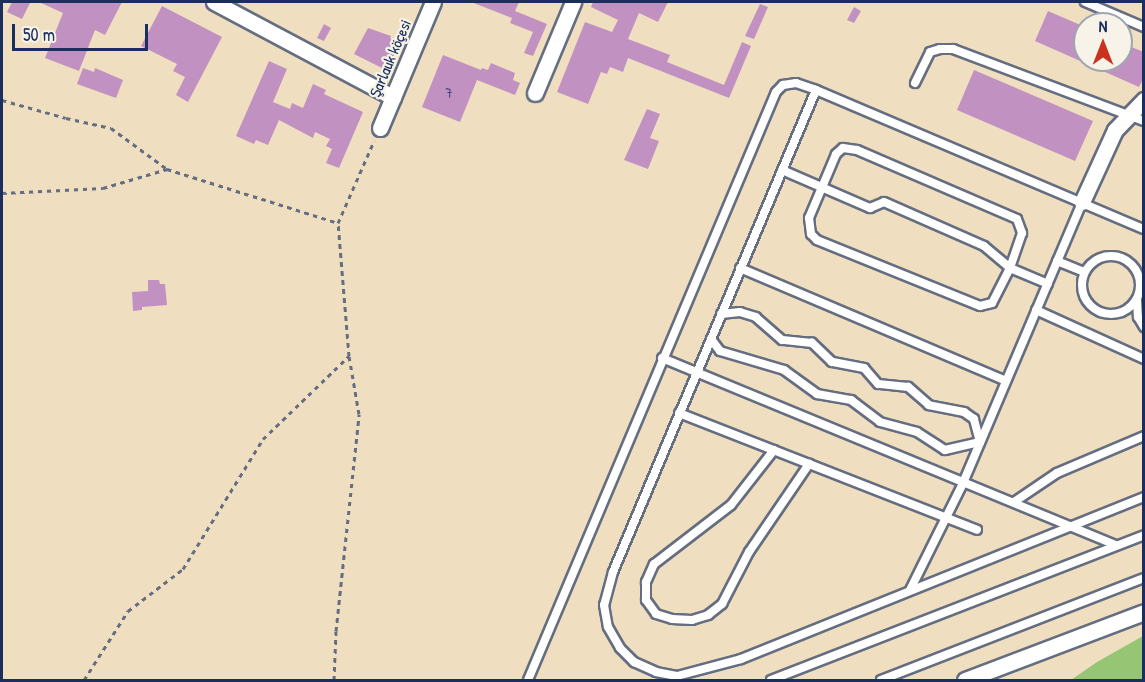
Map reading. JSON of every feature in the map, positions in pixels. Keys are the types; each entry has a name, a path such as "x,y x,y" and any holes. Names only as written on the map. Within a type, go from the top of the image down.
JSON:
{"street":[{"path":"214,2 393,97"},
{"name":"Şarlauk köçesi","path":"380,128 433,2"},
{"path":"535,93 573,2"},
{"path":"1082,202 1115,130 1136,118 1143,100"},
{"path":"965,681 1143,612"}],"lane":[{"path":"1085,2 1143,27"},
{"path":"915,83 930,52 953,49 1136,118"},
{"path":"528,681 662,358 776,92 783,85 796,82 816,90 1143,229"},
{"path":"816,90 613,572 604,604 608,627 620,648 634,663 656,672 677,676 741,658 1143,497"},
{"path":"843,148 857,150 1010,214 1022,226 1022,233 1010,268 995,299 987,305 980,306 817,240 808,225 836,154 843,148"},
{"path":"782,170 870,208 884,202 984,246 1010,268 1048,284"},
{"path":"910,590 963,483 1082,202"},
{"path":"1143,288 1138,297 1125,310 1116,314 1098,312 1090,306 1082,290 1084,272 1089,265 1105,256 1123,259 1136,271 1139,279 1138,297 1138,317 1143,327"},
{"path":"1057,261 1084,272"},
{"path":"740,268 1006,381"},
{"path":"1036,310 1143,359"},
{"path":"721,314 740,312 756,316 782,340 812,343 832,362 864,368 878,384 908,387 930,405 964,412 974,419 980,441"},
{"path":"711,339 720,351 784,370 817,394 851,400 880,423 917,432 945,450 980,441"},
{"path":"662,358 696,374 1116,545"},
{"path":"680,412 977,530"},
{"path":"1014,502 1057,473 1143,436"},
{"path":"774,450 731,505 654,564 646,582 646,600 656,614 672,619 692,620 708,615 723,604 748,552 809,464"},
{"path":"771,681 1143,535"},
{"path":"880,681 1143,578"}],"path":[{"path":"2,100 111,128 167,169 338,223"},
{"path":"334,681 336,631 359,414 349,356 338,223 380,128"},
{"path":"2,193 103,188 167,169"},
{"path":"84,681 129,611 183,569 263,439 349,356"}],"green space":[{"path":"1143,636 1143,680 1071,680 1097,662"}],"building":[{"path":"12,2 30,3 22,19 7,12"},
{"path":"39,2 122,2 105,35 95,30 79,71 45,58 63,13"},
{"path":"471,2 519,2 515,11 547,24 533,56 524,53 533,32 510,23 512,18"},
{"path":"593,2 668,2 658,22 639,13 628,39 670,55 667,62 724,85 742,42 751,46 729,98 628,58 623,72 610,67 607,74 601,72 588,104 557,92 585,22 612,32 618,20 591,7"},
{"path":"760,4 768,7 754,39 745,36"},
{"path":"162,6 222,37 188,102 176,95 185,77 173,71 177,64 141,46"},
{"path":"854,7 861,11 854,23 847,20"},
{"path":"1048,11 1073,22 1073,58 1035,41"},
{"path":"324,24 331,28 324,41 317,38"},
{"path":"368,28 391,36 390,38 400,44 386,70 354,54"},
{"path":"1133,48 1144,52 1144,77 1139,87 1105,72 1133,72"},
{"path":"443,55 481,70 482,68 488,70 491,63 515,73 513,80 520,83 515,95 477,80 460,122 422,107"},
{"path":"269,61 287,69 273,102 290,109 292,103 303,108 313,84 326,90 324,94 363,112 339,168 326,163 332,149 326,146 330,139 315,132 313,138 279,120 268,145 256,140 254,144 236,136"},
{"path":"83,68 94,72 95,68 123,80 116,98 77,84"},
{"path":"974,70 1093,121 1075,161 957,110"},
{"path":"647,109 660,114 650,138 659,141 648,169 624,160"},
{"path":"148,280 159,280 160,284 165,284 167,305 142,307 142,310 133,311 132,292 148,291"}]}
